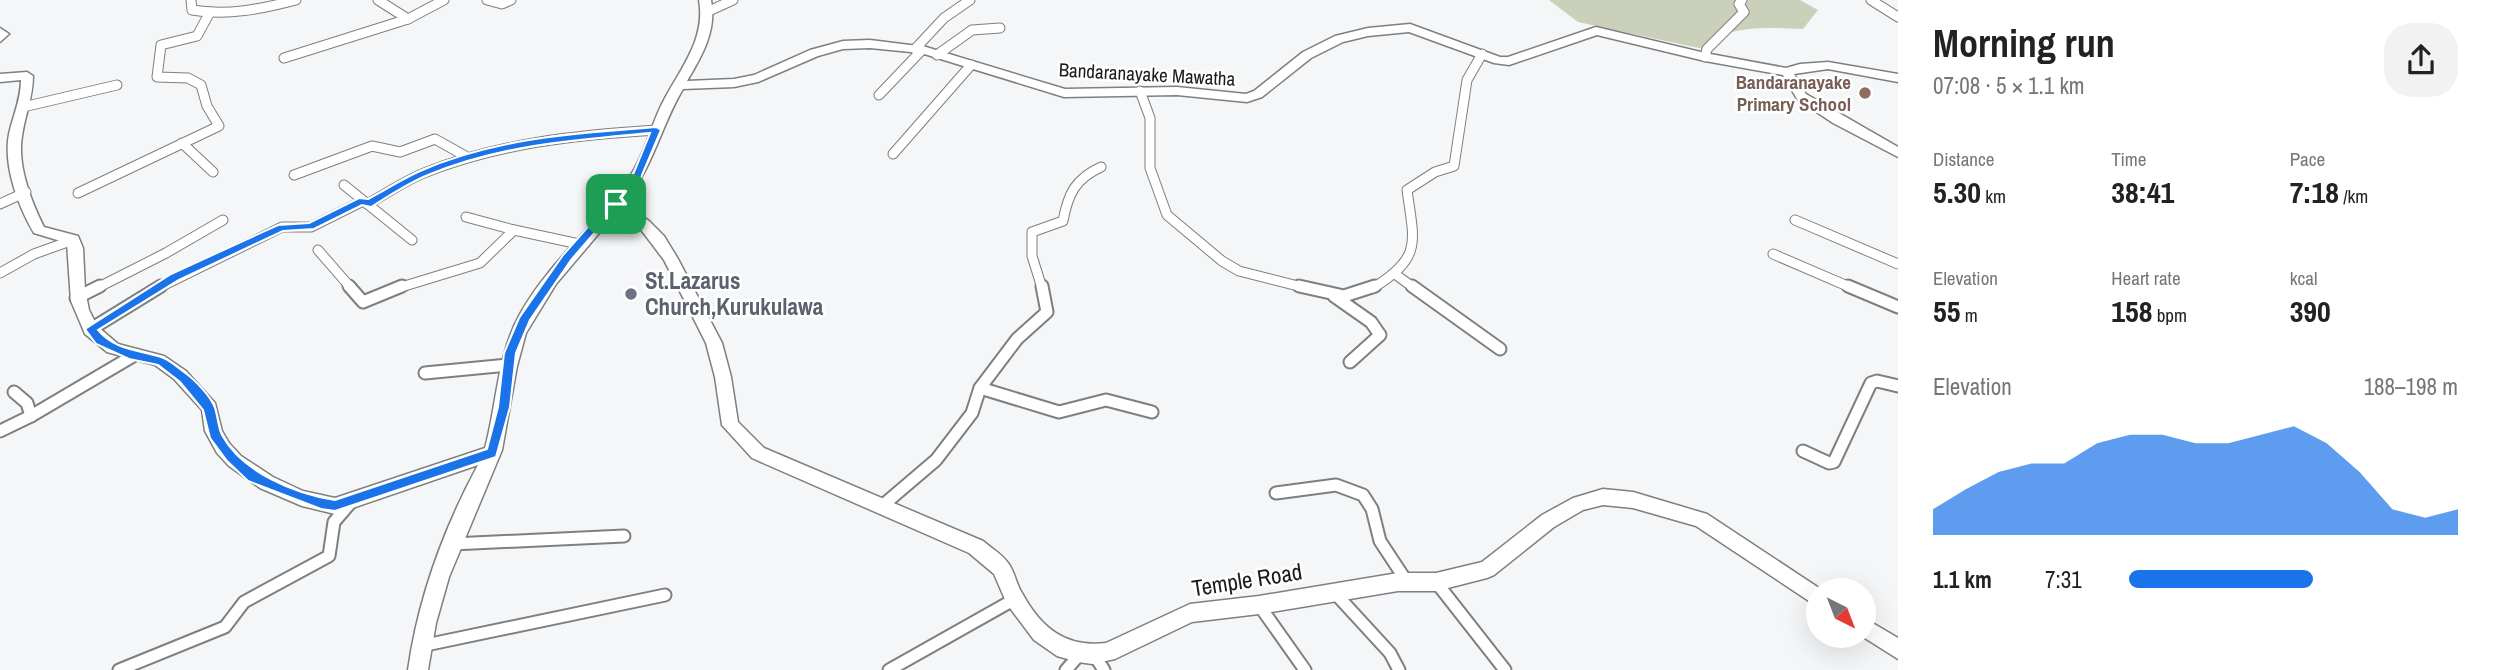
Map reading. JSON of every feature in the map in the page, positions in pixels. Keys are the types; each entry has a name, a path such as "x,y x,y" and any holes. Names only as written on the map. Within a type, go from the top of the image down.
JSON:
{"street":[{"path":"191,0 192,10 210,12 259,8 296,0"},
{"path":"378,0 408,19"},
{"path":"284,58 408,19 444,0"},
{"path":"487,0 502,4 511,0"},
{"path":"418,670 421,646 438,582 492,453 504,407 510,353 525,318 541,291 636,178 656,130 700,44 708,23 707,6 733,0"},
{"path":"878,95 944,18 970,0"},
{"path":"1705,57 1707,49 1744,12 1740,4 1742,0"},
{"path":"1871,0 1898,17"},
{"path":"78,192 219,126 206,106 201,85 188,78 157,76 161,45 192,40 210,12"},
{"path":"937,55 972,30 1000,28"},
{"name":"Bandaranayake Mawatha","path":"679,85 707,86 758,78 814,53 843,45 870,44 918,49 1063,93 1177,91 1247,98 1258,94 1307,55 1339,39 1368,32 1410,28 1498,60 1519,59 1596,31 1705,57 1787,72"},
{"path":"0,32 0,38"},
{"path":"1140,91 1150,118 1150,168 1167,215 1222,261 1239,271 1344,296 1372,288 1395,274 1408,258 1414,242 1407,190 1435,172 1454,166 1467,80 1482,54"},
{"path":"893,154 946,90 971,65"},
{"path":"1898,78 1826,66 1797,67 1787,72 1801,96 1898,153"},
{"path":"0,78 27,76 14,146 30,216 39,230 73,240"},
{"path":"23,107 117,85"},
{"path":"91,329 175,277 282,227 311,227 422,174 467,157 540,139 656,130"},
{"path":"294,175 372,146 400,152 435,139 467,157"},
{"path":"182,144 213,172"},
{"path":"883,506 936,460 972,413 980,388 1017,339 1046,312 1048,306 1040,288 1032,255 1032,232 1036,228 1055,226 1063,221 1069,194 1076,181 1101,167"},
{"path":"344,185 412,240"},
{"path":"0,204 26,192"},
{"path":"616,204 644,224 659,240 698,307 714,343 723,377 730,425 758,453 976,547 1002,570 1014,599 1036,631 1053,646 1093,660"},
{"path":"466,217 579,244"},
{"path":"76,298 166,253 223,220"},
{"path":"1795,220 1898,264"},
{"path":"318,250 363,302 417,281 480,263 514,230"},
{"path":"0,272 34,254 73,240"},
{"path":"73,240 76,247 76,298 100,341 133,356 161,361 184,378 209,408 215,434 231,458 253,477 335,506 492,453"},
{"path":"1773,254 1898,307"},
{"path":"1395,274 1500,349"},
{"path":"1332,294 1371,322 1380,335 1350,362"},
{"path":"0,431 31,416 133,356"},
{"path":"425,373 508,365"},
{"path":"1803,451 1829,463 1834,461 1871,383 1877,381 1898,386"},
{"path":"980,388 1059,412 1106,400 1152,411"},
{"path":"13,392 27,402 31,416"},
{"path":"1276,493 1336,485 1363,495 1372,509 1380,541 1406,582"},
{"name":"Temple Road","path":"1093,660 1190,613 1259,605 1333,591 1406,582 1436,582 1487,569 1548,522 1579,503 1603,496 1633,500 1701,520 1806,590"},
{"path":"119,670 225,626 244,602 329,556 334,522 352,501"},
{"path":"452,544 624,536"},
{"path":"1436,582 1505,670"},
{"path":"1333,591 1390,653 1399,670"},
{"path":"421,646 665,595"},
{"path":"889,670 1014,599"},
{"path":"1259,605 1305,670"},
{"path":"1876,635 1898,649"},
{"path":"1066,670 1093,660"}],"green space":[{"path":"1549,0 1800,0 1818,10 1803,29 1764,28 1737,31 1724,35 1703,49 1578,22"}],"place":[{"name":"Bandaranayake Primary School","path":"1865,93"},
{"name":"St.Lazarus Church,Kurukulawa","path":"631,294"}],"route":[{"path":"656,130 636,178 616,204 567,258 541,291 525,318 510,353 504,407 492,453 335,506 253,477 231,458 215,434 209,408 184,378 161,361 133,356 100,341 91,329 175,277 282,227 311,227 363,201 367,204 422,174 467,157 540,139 656,130"}]}
